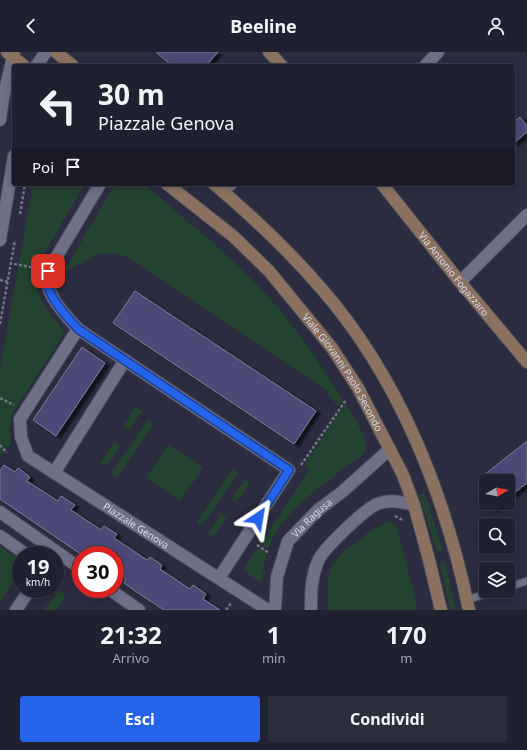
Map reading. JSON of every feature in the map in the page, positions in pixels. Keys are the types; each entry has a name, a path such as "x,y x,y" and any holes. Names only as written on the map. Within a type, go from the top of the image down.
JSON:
{"main road":[{"path":"56,52 71,64"},
{"path":"269,52 280,64"},
{"path":"11,53 22,64"},
{"name":"Viale Giovanni Paolo Secondo","path":"170,186 233,236 269,271 332,348 358,388 403,475 414,505 441,610"},
{"path":"223,186 288,251 321,288 353,328 377,367 401,409 429,471 450,532 468,605"},
{"name":"Via Antonio Fogazzaro","path":"384,186 460,282 527,362"}],"street":[{"path":"37,64 46,52"},
{"path":"427,64 438,52"},
{"path":"0,120 11,53"},
{"path":"0,240 12,168"},
{"path":"99,186 48,271 47,282 52,294 64,314 78,329 289,470 219,578"},
{"path":"460,282 527,215"},
{"name":"Piazzale Genova","path":"78,329 20,419 21,437 28,456 268,610"},
{"path":"54,473 125,360"},
{"name":"Via Ragusa","path":"275,610 277,577 288,541 318,510 342,492 390,449"},
{"path":"310,610 311,585 318,559 342,533 360,515 378,504 395,501 414,505"},
{"path":"0,512 45,546"},
{"path":"0,536 15,546"},
{"path":"16,610 24,598"},
{"path":"122,598 139,610"}],"lane":[{"path":"515,585 527,581"},
{"path":"468,605 482,598"}],"path":[{"path":"20,214 25,186"},
{"path":"0,324 16,237"},
{"path":"14,264 40,269"},
{"path":"0,280 8,282"},
{"path":"0,398 18,407"},
{"path":"301,466 346,400"},
{"path":"0,445 7,453"},
{"path":"391,515 403,520 407,525"},
{"path":"257,545 269,553"},
{"path":"226,610 231,603"}],"green space":[{"path":"33,186 84,186 40,260 37,272 38,291 41,299 51,315 65,332 12,414 9,431 11,444 0,456 0,369"},
{"path":"114,186 146,186 217,246 245,272 270,299 314,356 343,401 338,407 326,390 129,258 114,253 98,254 63,273"},
{"path":"345,404 365,439 365,451 319,487 295,509 275,534 268,549 260,545 310,469 304,465"},
{"path":"136,407 142,411 129,431 123,427"},
{"path":"148,419 154,423 117,477 111,473"},
{"path":"114,442 120,446 106,466 100,462"},
{"path":"169,444 203,468 180,501 146,478"},
{"path":"233,468 239,472 202,526 197,522"},
{"path":"244,480 250,483 236,503 231,500"},
{"path":"425,494 443,551 437,552 419,495"},
{"path":"221,514 227,517 213,537 208,534"},
{"path":"388,522 396,524 417,610 328,610 328,579 330,570 334,563 339,556 355,542"},
{"path":"0,547 12,555 12,584 0,602"},
{"path":"258,548 266,553 262,580 260,582 244,571"},
{"path":"445,562 456,610 450,610 440,564"},
{"path":"64,594 66,596 57,610 44,610 52,598 64,598"}],"building":[{"path":"156,52 218,52 208,64 170,64"},
{"path":"520,117 527,126 527,132 515,142 515,121"},
{"path":"135,291 316,411 294,444 113,323"},
{"path":"82,347 105,363 56,436 33,420"},
{"path":"527,441 527,483 515,492 515,474 485,474"},
{"path":"4,465 15,472 18,468 30,477 27,481 58,501 61,496 75,505 71,510 101,530 104,526 117,534 114,538 147,560 150,557 162,565 160,569 190,589 193,585 206,594 203,599 220,610 164,610 124,583 126,579 124,578 124,546 72,546 72,548 0,499 0,471"}],"route":[{"path":"48,271 47,282 52,294 64,314 78,329 289,470 258,518"}]}
